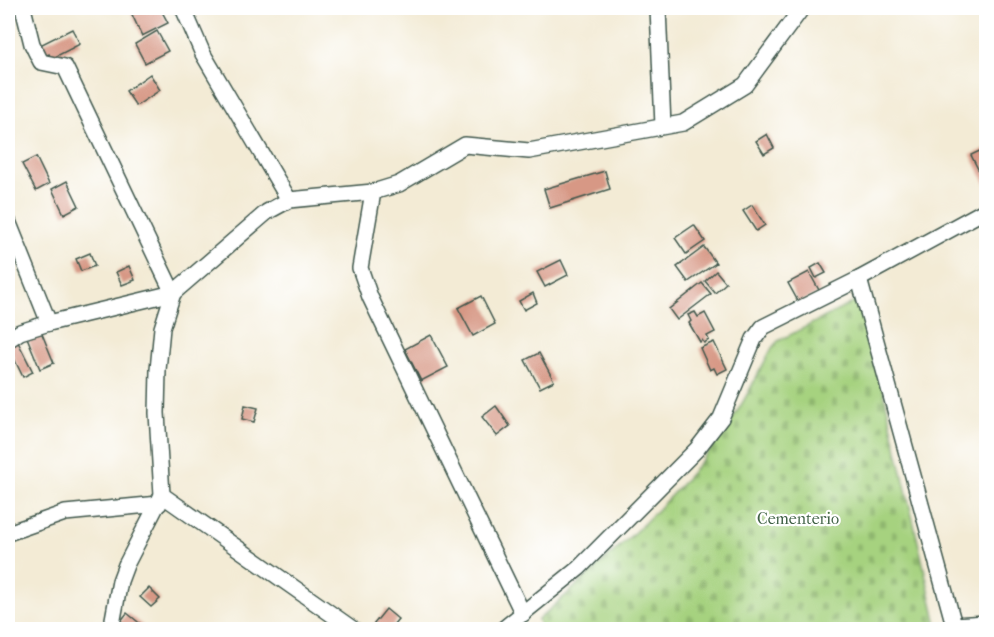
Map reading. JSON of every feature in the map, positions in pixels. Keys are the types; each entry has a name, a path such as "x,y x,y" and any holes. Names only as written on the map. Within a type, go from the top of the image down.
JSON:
{"street":[{"path":"23,8 32,44 41,62 65,67 173,292 162,328 159,370 157,413 160,500 126,564 120,581 111,630"},
{"path":"183,8 203,54 290,200"},
{"path":"658,8 663,126"},
{"path":"8,340 20,332 49,323 173,292 267,212 290,200 373,192 399,184 465,145 529,151 683,123 745,85 802,8"},
{"path":"373,192 360,267 370,297 523,614"},
{"path":"502,630 579,568 698,449 721,418 754,339 763,327 859,279 987,210"},
{"path":"8,220 49,323"},
{"path":"859,279 954,625 987,623"},
{"path":"8,533 65,513 160,500 354,630"}],"green space":[{"name":"Cementerio","path":"862,298 938,629 542,630 538,620 640,528 709,452 735,415 778,341"}],"building":[{"path":"129,8 160,8 168,23 142,36"},
{"path":"72,29 80,44 51,59 49,54 41,58 36,47"},
{"path":"157,31 168,51 145,63 135,44"},
{"path":"150,74 160,90 136,106 126,91"},
{"path":"767,134 774,148 764,154 756,141"},
{"path":"986,148 986,185 971,155"},
{"path":"36,157 49,184 36,191 22,164"},
{"path":"605,171 610,189 550,208 544,189"},
{"path":"67,181 79,206 64,214 52,189"},
{"path":"752,205 765,225 756,231 743,211"},
{"path":"694,225 705,241 686,254 675,238"},
{"path":"704,247 716,263 688,282 677,267"},
{"path":"90,253 95,266 81,271 76,259"},
{"path":"561,260 568,275 545,287 537,272"},
{"path":"820,263 826,273 816,278 811,268"},
{"path":"129,266 135,280 122,285 116,272"},
{"path":"716,271 726,283 715,293 705,281"},
{"path":"809,272 820,292 799,303 788,283"},
{"path":"702,283 711,294 677,320 669,309"},
{"path":"533,293 537,303 524,310 519,301"},
{"path":"481,296 495,324 473,336 458,308"},
{"path":"695,312 698,317 705,313 715,332 707,336 709,340 704,343 702,340 700,342 689,323 691,321 688,315"},
{"path":"40,329 54,363 40,369 26,335"},
{"path":"431,335 448,367 421,381 405,349"},
{"path":"16,338 33,372 23,377 8,346"},
{"path":"714,342 727,369 717,374 714,368 710,370 700,348"},
{"path":"539,353 554,381 540,388 525,360"},
{"path":"245,405 258,408 254,422 242,419"},
{"path":"496,406 510,426 497,436 482,417"},
{"path":"149,588 160,599 151,607 140,597"},
{"path":"386,609 398,619 389,630 369,630"},
{"path":"127,613 148,630 121,630 117,626"}]}
